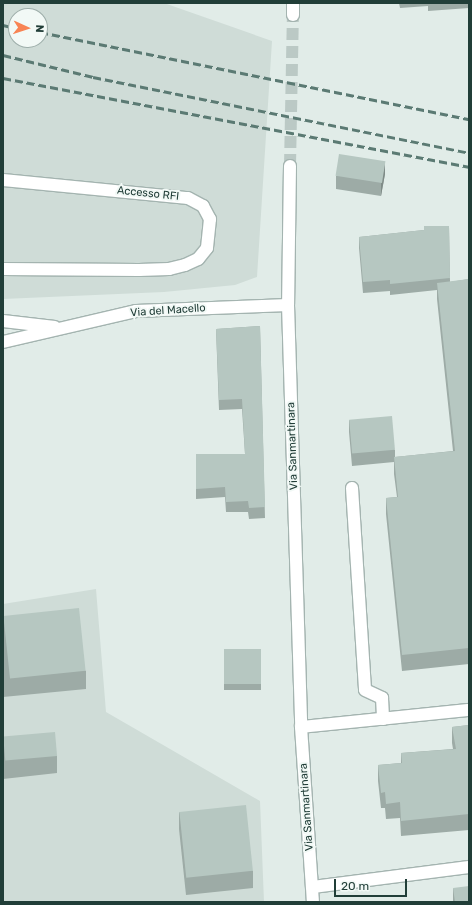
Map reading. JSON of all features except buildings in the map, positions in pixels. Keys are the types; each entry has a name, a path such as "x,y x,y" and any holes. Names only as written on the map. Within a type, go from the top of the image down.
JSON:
{"street":[{"name":"Via Sanmartinara","path":"290,166 288,305 301,727 313,902"},
{"name":"Accesso RFI","path":"3,180 188,198 203,206 210,219 210,235 207,248 198,259 169,269 3,269"},
{"name":"Via del Macello","path":"3,342 136,311 288,305"},
{"path":"3,321 65,328"},
{"path":"352,488 365,690 382,698 383,718"},
{"path":"301,727 469,710"},
{"path":"313,887 469,867"}],"shaded area":[{"path":"3,3 164,3 272,41 257,277 235,285 164,292 3,299"},
{"path":"96,589 106,712 260,801 264,902 3,902 3,604"}],"tunnel":[{"path":"290,166 293,15"}],"railway":[{"path":"3,25 8,26"},
{"path":"48,34 469,119"},
{"path":"3,55 93,77 469,153"},
{"path":"3,78 469,167"}]}
